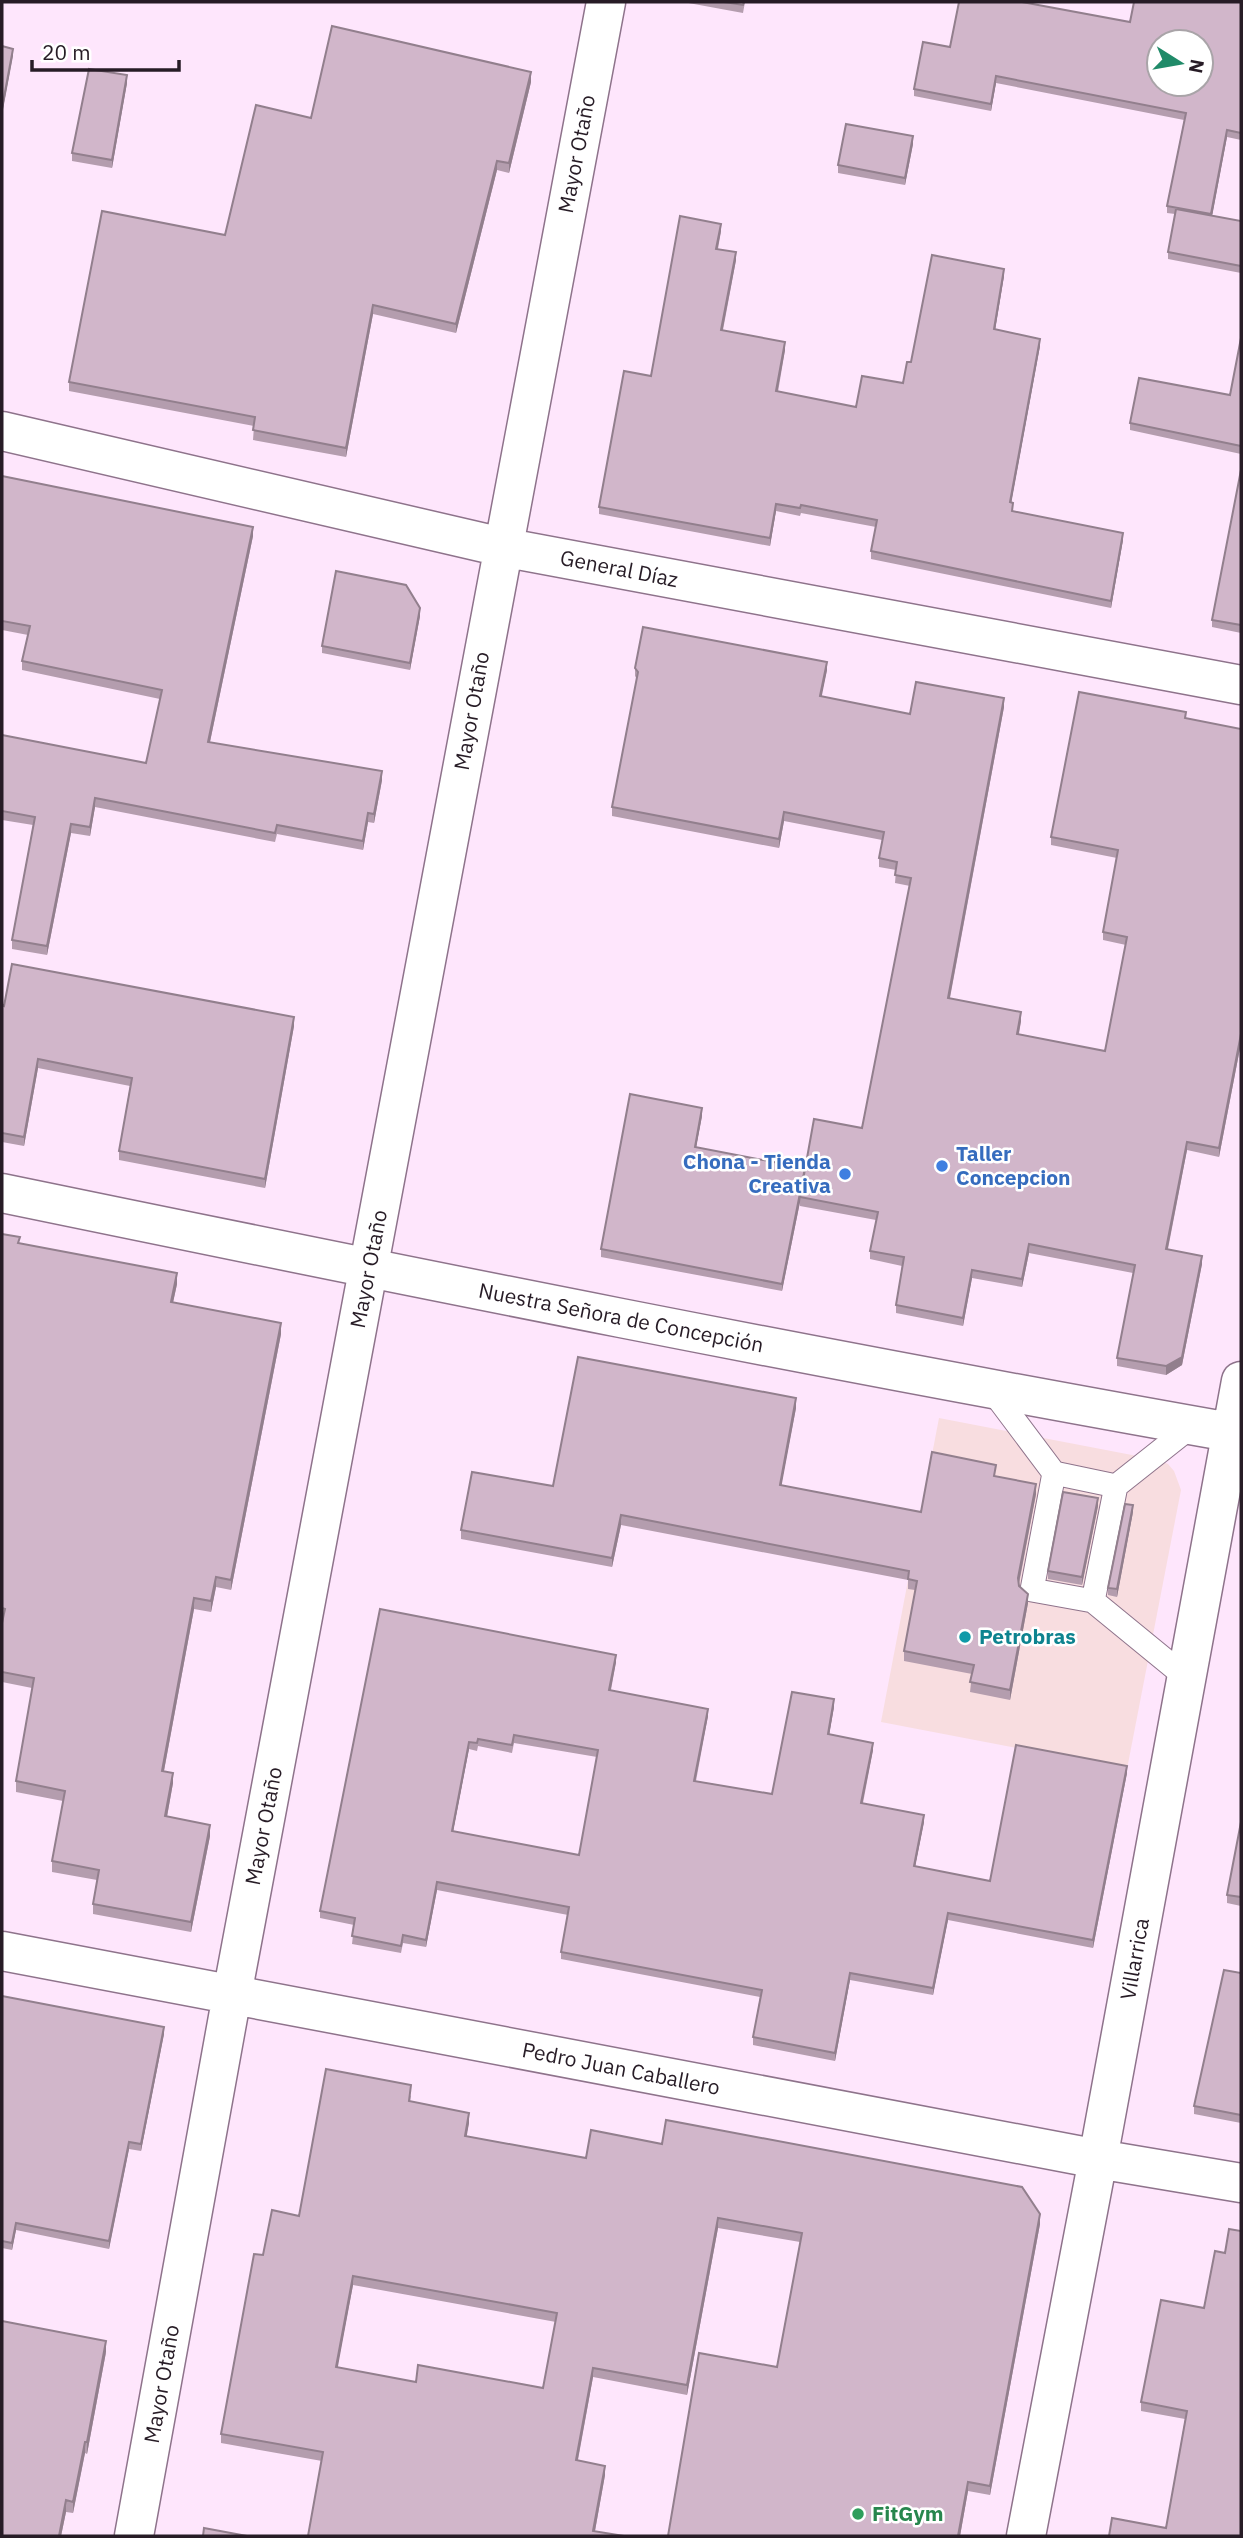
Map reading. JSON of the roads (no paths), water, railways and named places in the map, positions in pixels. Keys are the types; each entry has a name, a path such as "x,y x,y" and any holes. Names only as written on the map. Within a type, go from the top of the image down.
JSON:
{"street":[{"name":"Mayor Otaño","path":"135,2536 232,1995 606,2"},
{"name":"General Díaz","path":"2,431 502,547 1241,685"},
{"name":"Nuestra Señora de Concepción","path":"2,1193 369,1269 1236,1433"},
{"name":"Villarrica","path":"1026,2536 1187,1678 1236,1433 1241,1381"},
{"name":"Pedro Juan Caballero","path":"2,1951 1098,2159 1241,2183"}],"lane":[{"path":"991,1388 1054,1474 1116,1486"},
{"path":"1093,1601 1116,1486 1193,1425"},
{"path":"1054,1474 1032,1590 1093,1601 1187,1678"}],"place":[{"name":"Taller Concepcion","path":"942,1166"},
{"name":"Chona - Tienda Creativa","path":"845,1174"},
{"name":"Petrobras","path":"965,1637"},
{"name":"FitGym","path":"858,2514"}]}
